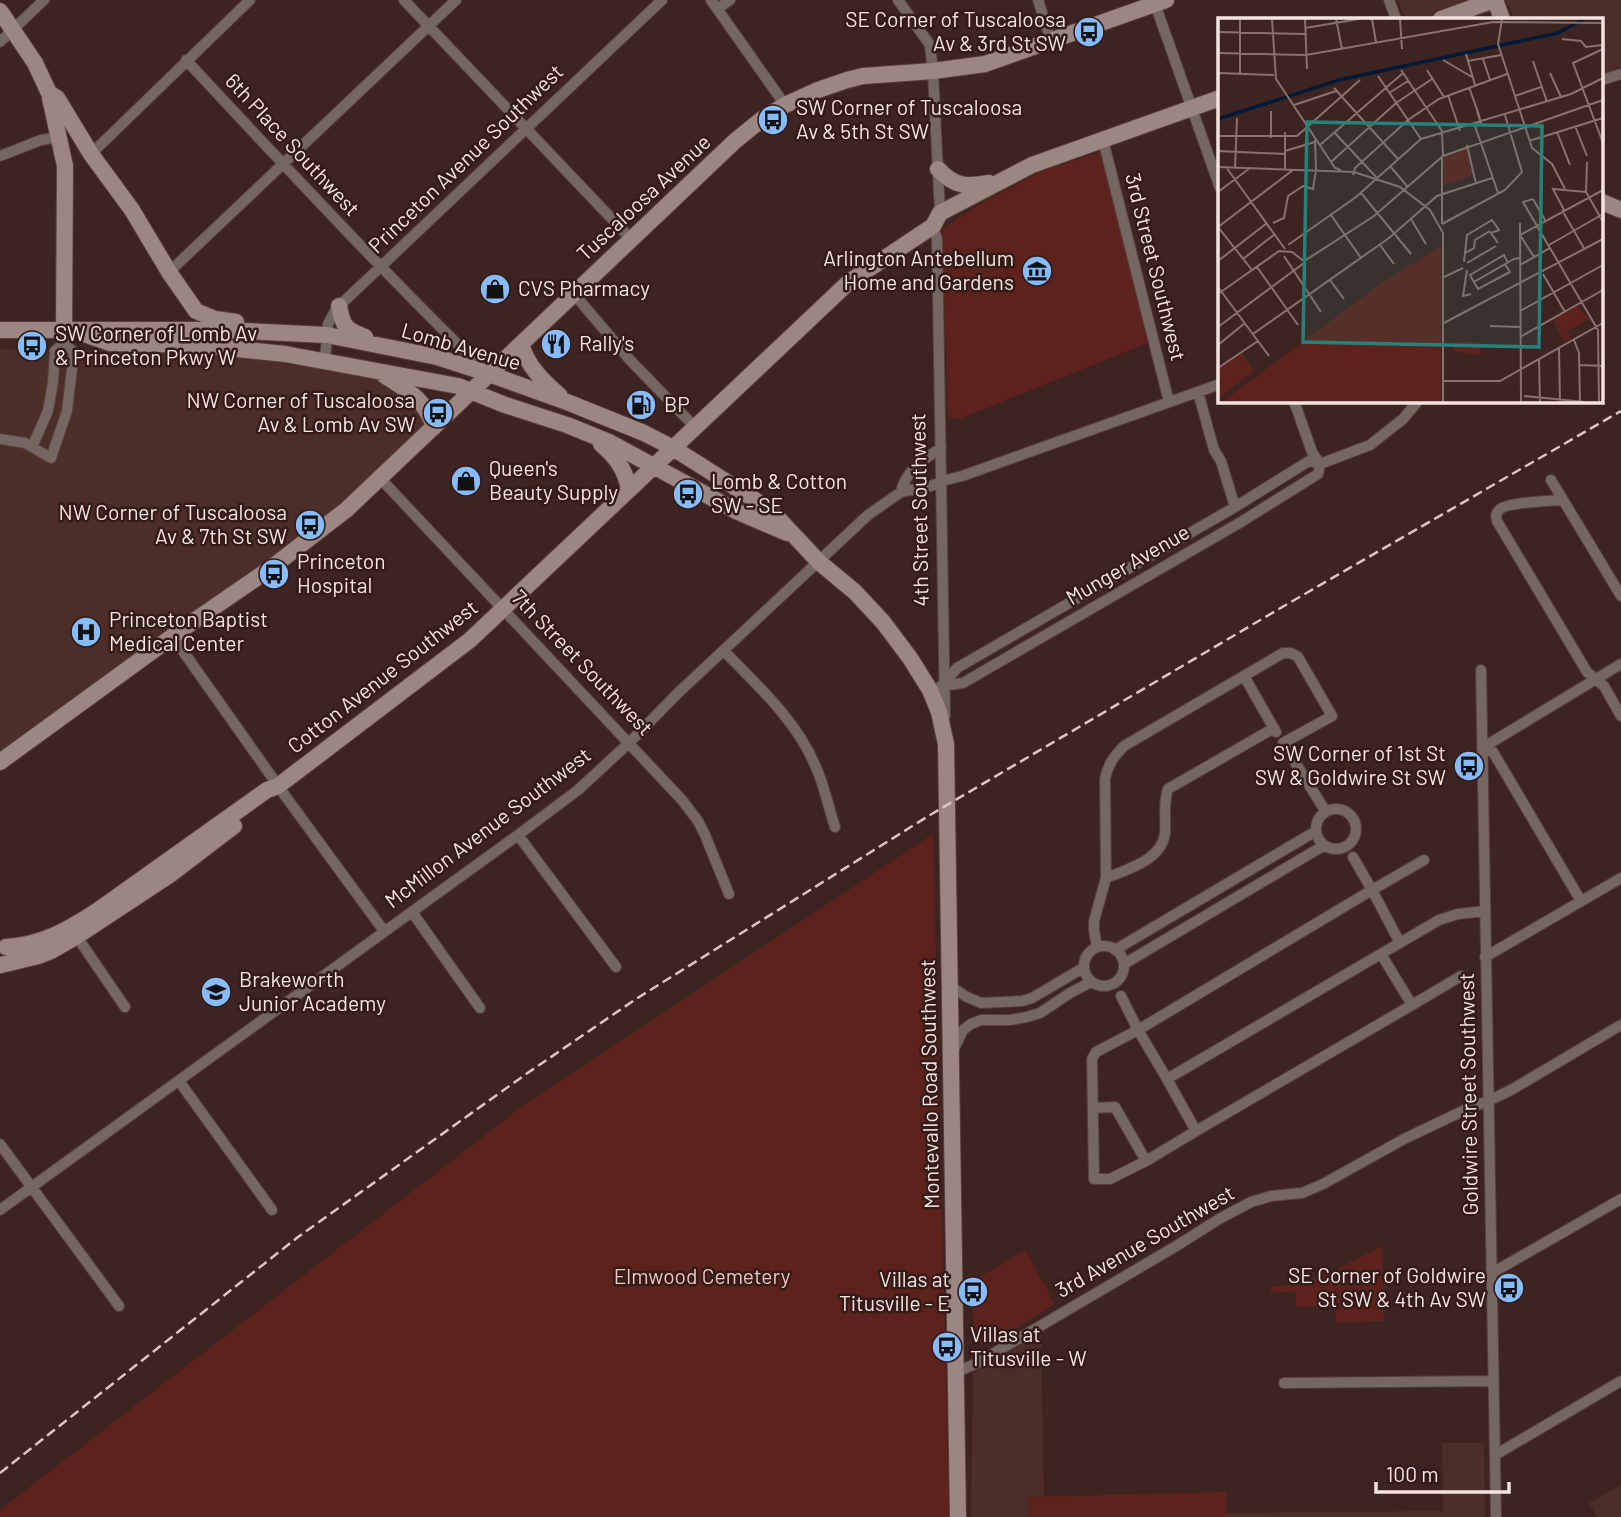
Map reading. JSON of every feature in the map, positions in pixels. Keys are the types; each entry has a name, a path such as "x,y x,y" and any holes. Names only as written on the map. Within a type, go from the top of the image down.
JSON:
{"main road":[{"path":"1444,18 1495,0 1502,18"},
{"name":"Tuscaloosa Avenue","path":"0,762 271,568 346,510 735,141 761,120 818,90 858,77 985,64 1160,2"},
{"path":"0,11 35,63 49,93 59,137 65,166 69,335"},
{"path":"49,93 57,98 196,311 215,319 289,333"},
{"name":"Cotton Avenue Southwest","path":"1,965 38,956 171,874 272,797 278,786 470,640 849,282 936,220 1032,165 1218,99"},
{"path":"938,169 952,181 963,185 975,186 1002,181"},
{"path":"1604,203 1621,210"},
{"path":"339,306 346,328 393,348"},
{"name":"Lomb Avenue","path":"69,335 110,329 327,335 437,358 489,374 645,433 673,448 774,514 792,536 855,592 883,622 910,659 936,688 946,744 947,793"},
{"name":"Lomb Avenue","path":"0,330 69,335 110,343 198,345 285,354 446,383 472,390 505,405 567,425 608,442 738,512 792,536"},
{"path":"521,344 533,371 567,402"},
{"path":"376,370 420,400 427,408 434,426"},
{"path":"592,435 615,456 626,476 629,489"},
{"name":"Montevallo Road Southwest","path":"947,793 958,1517"},
{"name":"Cotton Avenue Southwest","path":"3,942 40,942 74,932"},
{"path":"1,965 7,955 3,942"}],"street":[{"path":"0,42 44,0"},
{"path":"92,154 250,0"},
{"path":"404,0 631,239"},
{"path":"169,272 456,0"},
{"name":"Princeton Avenue Southwest","path":"325,361 328,324 339,306 662,0"},
{"path":"730,0 714,4 785,105"},
{"name":"4th Street Southwest","path":"898,0 930,45 933,71 938,169 936,220 942,481 936,688"},
{"path":"1038,0 1051,41"},
{"path":"1389,0 1396,18"},
{"path":"1160,2 1191,108 1218,182"},
{"name":"6th Place Southwest","path":"186,60 381,267 489,374"},
{"path":"1604,79 1621,74"},
{"path":"0,156 41,140 59,137"},
{"name":"3rd Street Southwest","path":"1103,141 1169,402"},
{"path":"574,294 631,360 695,427"},
{"path":"32,447 48,411 55,351 69,335"},
{"path":"0,439 25,443 51,458 68,403 74,352 69,335"},
{"name":"McMillon Avenue Southwest","path":"0,1210 578,790 868,514 901,492 962,476 1218,385"},
{"path":"1198,392 1214,450 1221,461 1235,507"},
{"path":"51,398 68,403"},
{"path":"1294,402 1312,452 1320,464"},
{"name":"Munger Avenue","path":"936,688 957,668 1235,507 1309,461 1320,464 1370,445 1404,419 1417,402"},
{"path":"901,492 902,485 915,466 941,448"},
{"name":"Munger Avenue","path":"936,688 963,683 1199,546 1318,474 1320,464"},
{"name":"7th Street Southwest","path":"380,478 664,780 698,821 729,894"},
{"path":"1551,480 1621,596"},
{"path":"1563,500 1506,506 1501,508 1496,516 1501,529 1568,642 1587,672 1604,686 1621,716"},
{"path":"1190,533 1199,546"},
{"path":"1065,605 1074,618"},
{"path":"173,637 384,931"},
{"path":"724,650 782,713 806,747 816,766 835,827"},
{"path":"1097,947 1094,921 1106,878 1105,779 1108,765 1114,756 1124,746 1283,653 1291,653 1298,657 1332,716 1283,743"},
{"path":"1482,748 1621,664"},
{"name":"Goldwire Street Southwest","path":"1481,670 1496,1517"},
{"path":"1244,676 1326,811"},
{"path":"1106,878 1153,856 1161,847 1165,835 1165,798 1168,789 1274,728"},
{"path":"1482,748 1493,752 1581,901"},
{"path":"1339,809 1350,815 1356,833 1346,845 1329,849 1319,841 1317,821 1326,811 1339,809"},
{"path":"1115,950 1316,831"},
{"path":"518,835 616,967"},
{"path":"1346,845 1348,855 1353,857 1400,943"},
{"path":"1124,964 1323,846"},
{"path":"1424,860 1138,1030 1096,1052 1093,1059 1094,1179 1110,1178 1146,1161 1461,976"},
{"path":"1485,957 1621,878"},
{"path":"1167,1079 1439,920 1458,914 1485,911"},
{"path":"412,912 480,1008"},
{"path":"74,932 125,1007"},
{"path":"1104,946 1115,950 1121,955 1124,964 1122,975 1107,986 1091,982 1083,968 1086,955 1097,947 1104,946"},
{"path":"1381,954 1412,1005"},
{"path":"949,985 981,1003 1022,1001 1032,998 1083,968"},
{"path":"1118,980 1121,996 1138,1030 1196,1131"},
{"path":"950,1056 963,1030 971,1024 981,1020 1010,1020 1034,1015 1091,982"},
{"path":"1107,986 1121,996"},
{"name":"3rd Avenue Southwest","path":"955,1373 979,1362 1251,1202 1271,1196 1303,1193 1323,1184 1404,1139 1511,1090 1621,1025"},
{"path":"179,1081 272,1210"},
{"path":"1093,1108 1115,1107 1146,1161"},
{"path":"0,1144 118,1306"},
{"path":"1492,1273 1621,1199"},
{"path":"1284,1383 1494,1381"},
{"path":"1495,1455 1621,1381"}],"shaded area":[{"path":"1398,0 1621,0 1621,67 1604,73 1604,18 1514,18 1509,5 1472,18 1405,18"},
{"name":"Princeton Baptist Medical Center","path":"0,349 216,352 404,383 433,415 346,510 0,754"},
{"path":"1041,1333 1044,1496 1030,1497 1030,1517 971,1517 973,1373"},
{"path":"1442,1443 1484,1443 1485,1517 1226,1517 1226,1513 1443,1511"},
{"path":"1621,1485 1621,1517 1597,1517 1589,1503"}],"green space":[{"name":"Arlington Antebellum Home and Gardens","path":"1100,152 1150,342 959,419 948,417 942,229 982,203 1040,172"},
{"name":"Elmwood Cemetery","path":"933,834 949,1517 0,1517 0,1510 523,1106"},
{"path":"1382,1246 1384,1321 1336,1323 1336,1306 1296,1307 1296,1291 1271,1293 1271,1287 1303,1283 1321,1277"},
{"path":"1025,1250 1055,1304 992,1343 978,1343 974,1340 971,1282"},
{"path":"1226,1492 1226,1517 1030,1517 1029,1497"}],"railway":[{"path":"0,1473 298,1237 636,999 930,815 1621,411"}],"place":[{"name":"SE Corner of Tuscaloosa Av & 3rd St SW","path":"1089,32"},
{"name":"SW Corner of Tuscaloosa Av & 5th St SW","path":"773,120"},
{"name":"Arlington Antebellum Home and Gardens","path":"1037,271"},
{"name":"CVS Pharmacy","path":"495,289"},
{"name":"Rally's","path":"556,344"},
{"name":"SW Corner of Lomb Av & Princeton Pkwy W","path":"32,346"},
{"name":"BP","path":"641,405"},
{"name":"NW Corner of Tuscaloosa Av & Lomb Av SW","path":"438,413"},
{"name":"Queen's Beauty Supply","path":"466,481"},
{"name":"Lomb & Cotton SW - SE","path":"688,494"},
{"name":"NW Corner of Tuscaloosa Av & 7th St SW","path":"310,525"},
{"name":"Princeton Hospital","path":"274,574"},
{"name":"Princeton Baptist Medical Center","path":"86,632"},
{"name":"SW Corner of 1st St SW & Goldwire St SW","path":"1469,766"},
{"name":"Brakeworth Junior Academy","path":"216,992"},
{"name":"SE Corner of Goldwire St SW & 4th Av SW","path":"1509,1288"},
{"name":"Villas at Titusville - E","path":"973,1292"},
{"name":"Villas at Titusville - W","path":"947,1347"}]}
